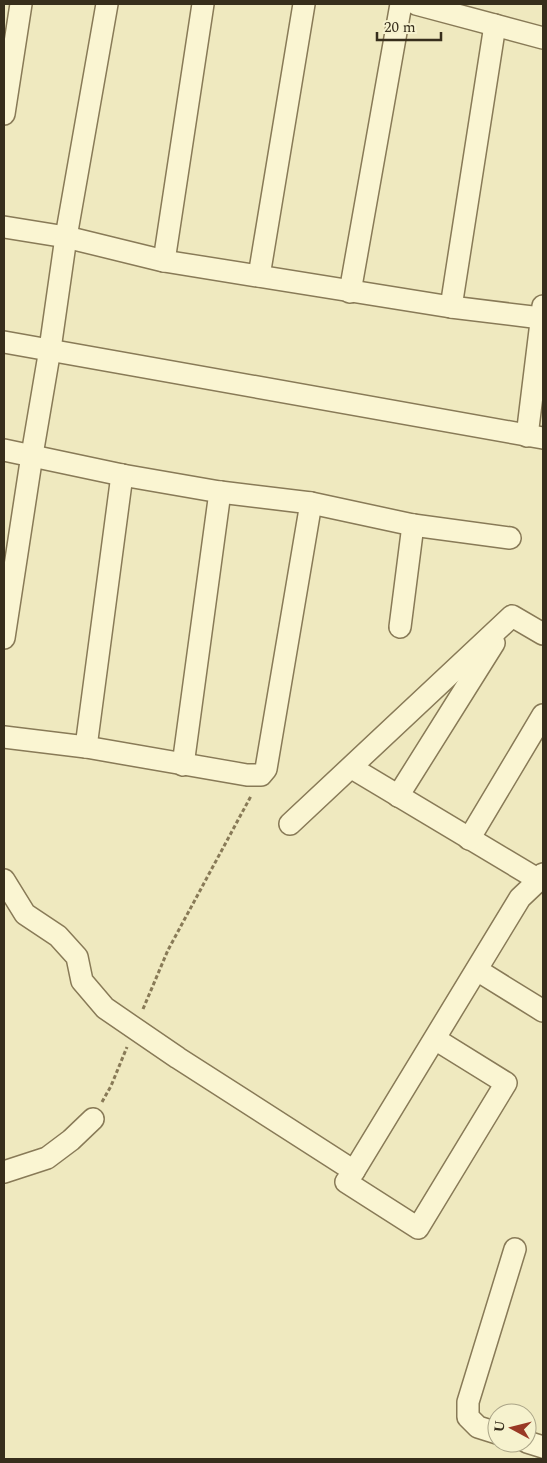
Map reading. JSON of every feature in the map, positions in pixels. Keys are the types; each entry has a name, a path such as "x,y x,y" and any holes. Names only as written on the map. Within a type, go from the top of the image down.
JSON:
{"street":[{"path":"4,114 22,4"},
{"path":"4,638 66,237 107,4"},
{"path":"164,261 203,4"},
{"path":"259,276 304,4"},
{"path":"350,292 401,4"},
{"path":"416,4 543,38"},
{"path":"451,307 496,25"},
{"path":"4,227 66,237 164,261 350,292 451,307 542,312 535,437 4,342"},
{"path":"4,450 122,475 220,492 311,503 414,525 510,538"},
{"path":"86,747 122,475"},
{"path":"183,765 220,492"},
{"path":"4,737 86,747 247,776 261,775 266,769 311,503"},
{"path":"400,627 414,525"},
{"path":"512,616 543,634"},
{"path":"290,824 352,768 512,616"},
{"path":"398,796 512,616"},
{"path":"470,839 543,715"},
{"path":"352,768 470,839 541,877 520,898 346,1182 418,1228 506,1083 435,1039"},
{"path":"4,880 25,914 58,936 77,957 82,981 105,1008 354,1171"},
{"path":"477,970 543,1011"},
{"path":"4,1172 47,1158 71,1140 93,1118"},
{"path":"487,1430 478,1427 468,1417 468,1402 515,1249"}],"path":[{"path":"93,1118 111,1086 168,950 211,868 237,824 261,775"}]}
